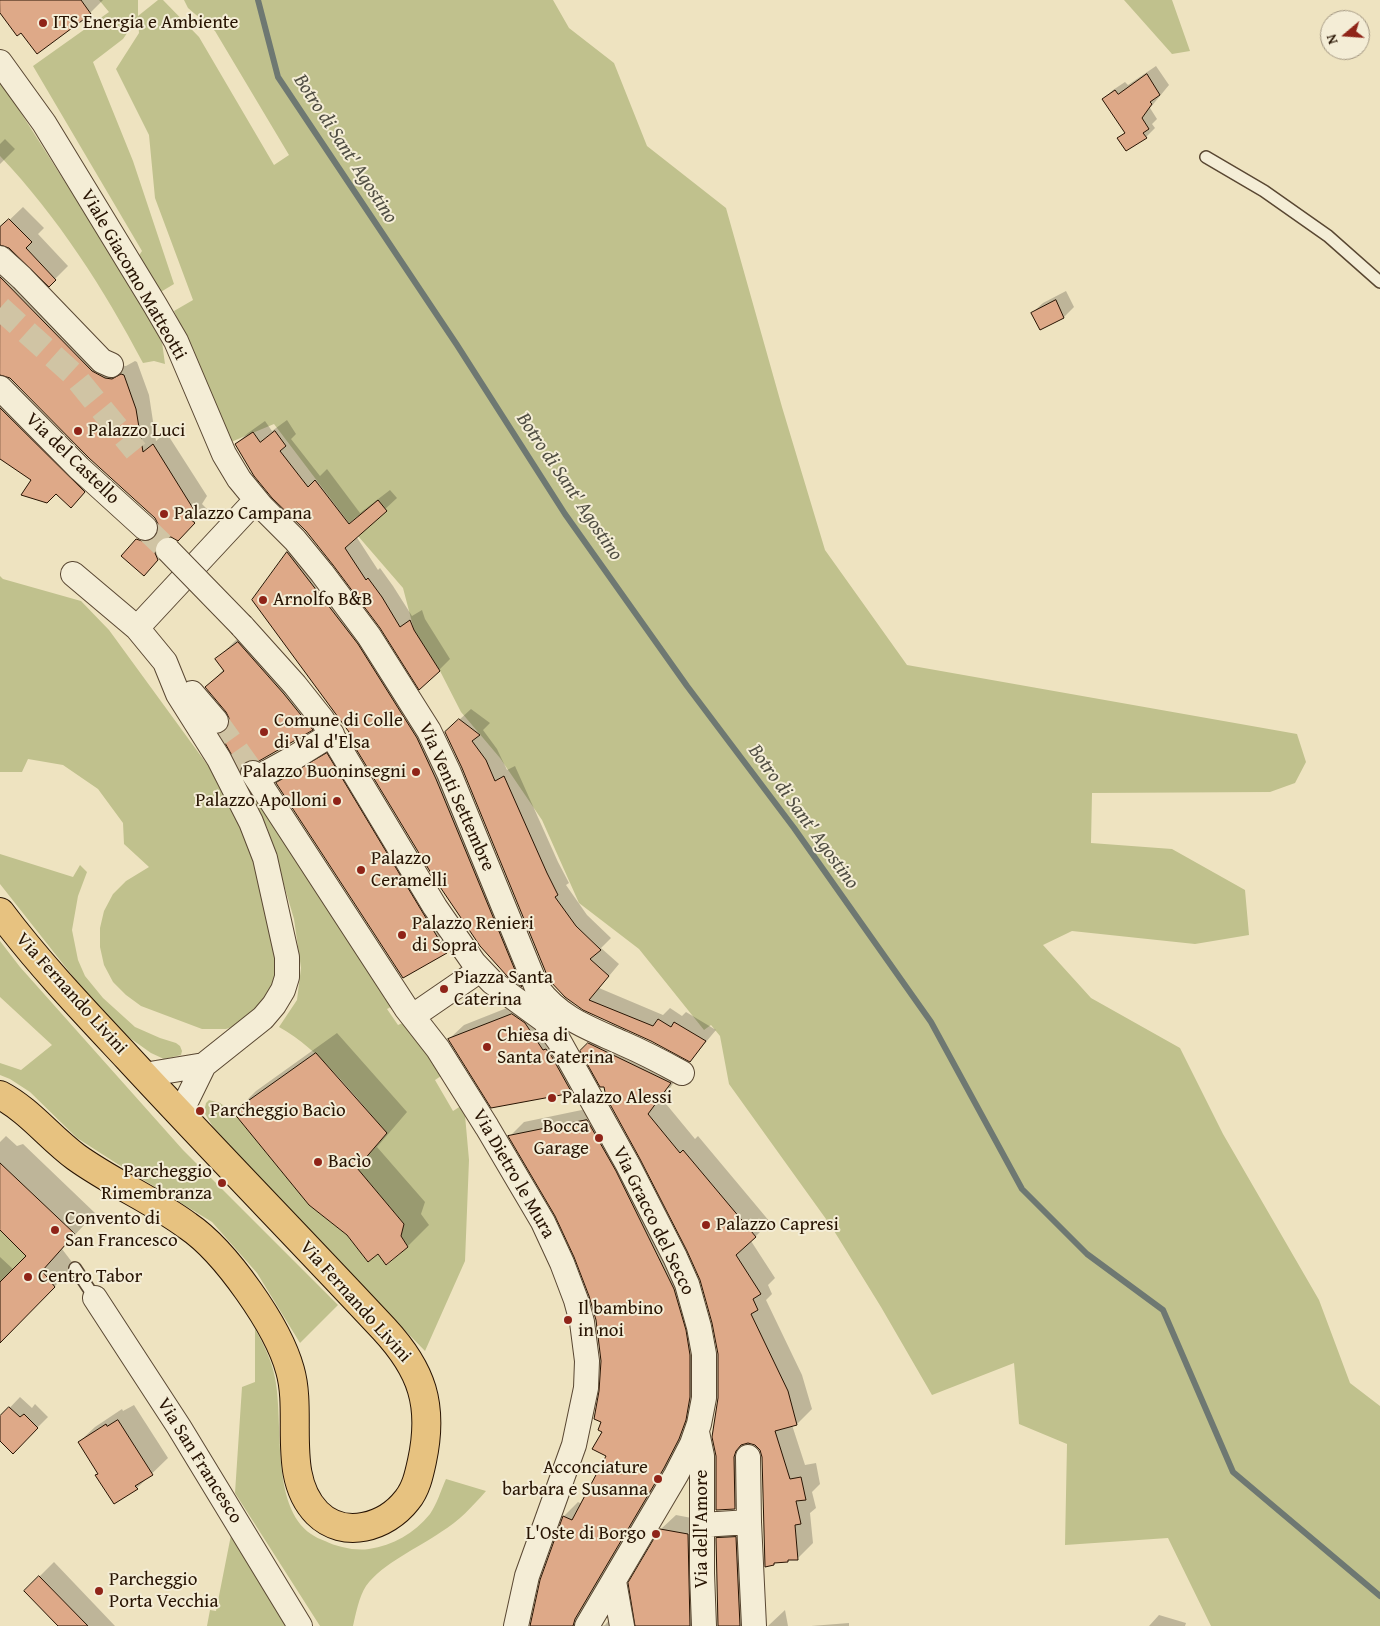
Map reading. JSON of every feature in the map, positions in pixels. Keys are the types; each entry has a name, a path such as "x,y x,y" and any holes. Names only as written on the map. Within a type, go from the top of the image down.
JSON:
{"main road":[{"name":"Via Fernando Livini","path":"0,912 51,975 402,1350 416,1372 424,1396 426,1420 421,1466 415,1486 407,1500 391,1516 379,1523 360,1528 344,1527 322,1518 308,1502 297,1465 294,1397 288,1364 268,1322 221,1255 191,1228 86,1164 15,1105 0,1095"}],"street":[{"name":"Viale Giacomo Matteotti","path":"0,62 44,123 155,305 176,341 224,454 239,479 256,500"},
{"path":"0,258 22,278 102,361 111,365"},
{"name":"Via del Castello","path":"0,388 79,468 145,528"},
{"path":"137,628 256,500"},
{"name":"Via Venti Settembre","path":"256,500 295,540 322,573 369,636 429,731 449,773 537,988 544,1020"},
{"path":"168,550 242,626 307,699 332,734 439,913 480,970 492,982 544,1020"},
{"path":"73,574 137,628 216,721"},
{"path":"164,662 178,694 216,752 251,822 267,867 284,944 287,977 269,1013 204,1065 180,1114"},
{"name":"Via Dietro le Mura","path":"332,734 296,757 255,775 413,1016 460,1082 532,1203 568,1278 582,1322 588,1374 578,1429 527,1576 516,1626"},
{"path":"413,1016 480,970"},
{"path":"537,988 551,1004 573,1021 644,1053 682,1073"},
{"name":"Via Gracco del Secco","path":"544,1020 563,1046 671,1249 687,1284 699,1327 705,1366 704,1406 697,1432 676,1475 587,1626"},
{"path":"144,1075 204,1065"},
{"name":"Via San Francesco","path":"95,1298 179,1427 300,1626"},
{"name":"Via dell'Amore","path":"697,1432 702,1456 704,1626"},
{"path":"748,1457 754,1626"},
{"path":"702,1525 749,1522"},
{"path":"614,1581 622,1626"}],"lane":[{"path":"1206,157 1264,191 1328,236 1380,282"},
{"path":"75,1268 95,1298"}],"green space":[{"path":"99,0 138,0 138,16 158,0 163,0 199,37 274,165 289,155 215,31 188,8 184,0 553,0 569,28 614,63 647,146 726,208 782,407 825,550 907,665 1297,734 1306,762 1295,783 1270,792 1092,793 1091,843 1172,849 1245,890 1249,935 1195,944 1072,931 1043,945 1091,998 1180,1048 1223,1134 1319,1300 1350,1383 1380,1406 1380,1626 1211,1626 1168,1538 1065,1545 1067,1444 1019,1424 1014,1363 932,1395 831,1226 729,1084 720,1036 711,1025 704,1030 639,949 579,903 542,820 500,758 461,712 440,671 414,630 403,588 358,536 368,527 358,516 349,523 274,424 231,442 201,369 174,311 193,300 155,198 149,135 116,69 139,33 138,17 123,39 93,62 133,161 174,284 159,293 138,257 142,251 33,66 109,12"},
{"path":"1124,0 1172,0 1190,51 1172,54"},
{"path":"0,80 128,281 162,342 165,364 154,361 143,363 79,255 41,204 0,156"},
{"path":"0,576 3,579 81,601 109,630 225,789 259,865 280,965 269,999 238,1025 226,1029 202,1029 141,1006 113,982 104,965 100,947 100,928 104,911 113,894 126,881 149,867 124,844 123,823 98,789 63,765 28,759 22,772 0,772"},
{"path":"251,781 393,1006 387,1009 398,1025 405,1022 444,1074 435,1080 453,1111 464,1104 469,1160 465,1261 425,1351 301,1224 213,1127 204,1112 206,1103 209,1100 220,1103 233,1112 309,1205 347,1235 368,1262 378,1254 387,1265 408,1247 401,1236 404,1224 357,1168 387,1133 323,1061 294,1036 279,1027 297,1000 301,968 294,919 267,827 244,786"},
{"path":"0,854 73,877 80,865 87,872 78,896 72,930 78,960 85,976 103,998 135,1027 176,1043 180,1046 181,1055 164,1059 151,1053 127,1036 82,988 0,884"},
{"path":"0,941 20,967 183,1150 338,1305 300,1343 257,1273 212,1222 77,1138 30,1092 0,1075 0,1063 21,1070 52,1045 0,997"},
{"path":"0,1230 26,1256 0,1282"},
{"path":"255,1329 272,1365 275,1378 281,1462 289,1504 298,1521 311,1534 346,1548 369,1549 378,1547 402,1538 424,1521 435,1506 446,1479 486,1491 454,1523 391,1563 373,1578 361,1595 353,1626 320,1626 235,1493 242,1387 255,1382"},
{"path":"232,1530 292,1626 207,1626 210,1610 216,1611"}],"building":[{"name":"ITS Energia e Ambiente","path":"0,0 81,0 91,14 37,54 21,33 17,36 0,13"},
{"path":"1147,74 1160,95 1150,102 1152,104 1142,118 1149,129 1143,133 1147,138 1126,151 1117,138 1125,133 1102,99 1115,90 1118,94"},
{"path":"9,219 32,242 26,248 56,280 49,287 9,248 0,245 0,227"},
{"path":"0,277 92,371 105,378 112,379 121,374 124,375 136,409 143,452 153,444 194,510 189,518 195,523 178,541 171,537 164,537 158,541 155,546 155,553 158,560 144,576 121,556 136,539 149,541 155,537 158,531 158,524 155,518 89,458 10,378 0,375"},
{"path":"1056,300 1064,318 1040,330 1031,313"},
{"path":"0,408 85,492 71,508 56,494 47,503 21,495 31,480 0,459"},
{"path":"275,431 286,446 280,451 308,487 315,480 349,524 378,500 387,511 345,548 366,580 368,578 382,597 400,627 410,620 414,630 440,671 419,690 380,628 333,565 306,531 272,498 254,476 235,444 253,432 260,442"},
{"path":"287,552 358,644 417,738 436,779 522,987 507,976 480,946 434,878 347,734 349,732 252,600"},
{"name":"Comune di Colle di Val d'Elsa","path":"238,642 313,730 259,761 253,759 246,761 240,770 220,734 229,726 229,718 205,687 224,671 215,659"},
{"path":"459,719 480,735 472,741 486,760 495,781 504,776 558,895 555,897 576,926 601,950 590,959 609,976 589,1000 653,1026 658,1019 671,1027 674,1022 706,1041 690,1062 651,1041 583,1010 565,997 549,980 462,768 445,732"},
{"path":"327,753 447,953 403,978 276,783"},
{"path":"512,1014 525,1023 543,1050 546,1049 572,1093 491,1108 448,1039"},
{"path":"588,1043 671,1083 648,1114 680,1153 683,1150 756,1237 736,1255 761,1294 753,1299 758,1310 751,1314 788,1391 797,1425 775,1431 790,1479 801,1477 806,1500 796,1501 801,1524 795,1525 798,1560 788,1560 788,1562 774,1563 774,1565 765,1567 762,1457 760,1450 755,1445 748,1443 741,1445 734,1457 735,1509 716,1510 716,1456 712,1437 718,1398 718,1354 712,1323 700,1280 687,1251 606,1097 604,1087 600,1087 580,1051"},
{"name":"Bacìo","path":"316,1053 387,1133 357,1168 404,1224 401,1236 408,1247 386,1265 378,1254 368,1262 347,1235 309,1205 233,1112"},
{"path":"587,1120 616,1171 674,1289 686,1330 690,1355 690,1397 686,1420 679,1439 664,1468 575,1619 573,1626 530,1626 540,1580 563,1516 572,1520 606,1456 592,1449 602,1432 598,1430 601,1422 594,1419 599,1391 601,1361 596,1320 589,1296 555,1216 508,1136"},
{"path":"0,1163 75,1234 42,1271 55,1287 0,1343 0,1282 26,1256 0,1230"},
{"path":"9,1407 20,1417 24,1414 38,1428 13,1454 0,1441 0,1416"},
{"path":"118,1420 153,1475 135,1486 138,1489 114,1504 95,1475 98,1474 78,1442 106,1424 107,1426"},
{"path":"660,1529 688,1534 690,1626 635,1626 628,1583"},
{"path":"736,1537 740,1626 718,1626 716,1538"},
{"path":"39,1576 88,1626 58,1626 24,1591"}],"waterway":[{"name":"Botro di Sant' Agostino","path":"258,0 278,77 457,345 565,514 687,686 794,828 931,1022 1022,1189 1087,1254 1163,1310 1233,1472 1380,1596"}],"tunnel":[{"path":"0,308 72,373 136,451"},
{"path":"145,528 168,550"},
{"path":"216,721 253,773"}],"place":[{"name":"ITS Energia e Ambiente","path":"43,23"},
{"name":"Palazzo Luci","path":"78,431"},
{"name":"Palazzo Campana","path":"164,514"},
{"name":"Arnolfo B&B","path":"263,600"},
{"name":"Comune di Colle di Val d'Elsa","path":"264,732"},
{"name":"Palazzo Buoninsegni","path":"416,772"},
{"name":"Palazzo Apolloni","path":"337,801"},
{"name":"Palazzo Ceramelli","path":"361,870"},
{"name":"Palazzo Renieri di Sopra","path":"402,935"},
{"name":"Piazza Santa Caterina","path":"444,989"},
{"name":"Chiesa di Santa Caterina","path":"487,1047"},
{"name":"Palazzo Alessi","path":"552,1098"},
{"name":"Parcheggio Bacìo","path":"200,1111"},
{"name":"Bocca Garage","path":"599,1138"},
{"name":"Bacìo","path":"318,1162"},
{"name":"Parcheggio Rimembranza","path":"222,1183"},
{"name":"Palazzo Capresi","path":"706,1225"},
{"name":"Convento di San Francesco","path":"55,1230"},
{"name":"Centro Tabor","path":"28,1277"},
{"name":"Il bambino in noi","path":"568,1320"},
{"name":"Acconciature barbara e Susanna","path":"658,1479"},
{"name":"L'Oste di Borgo","path":"656,1534"},
{"name":"Parcheggio Porta Vecchia","path":"99,1591"}]}
